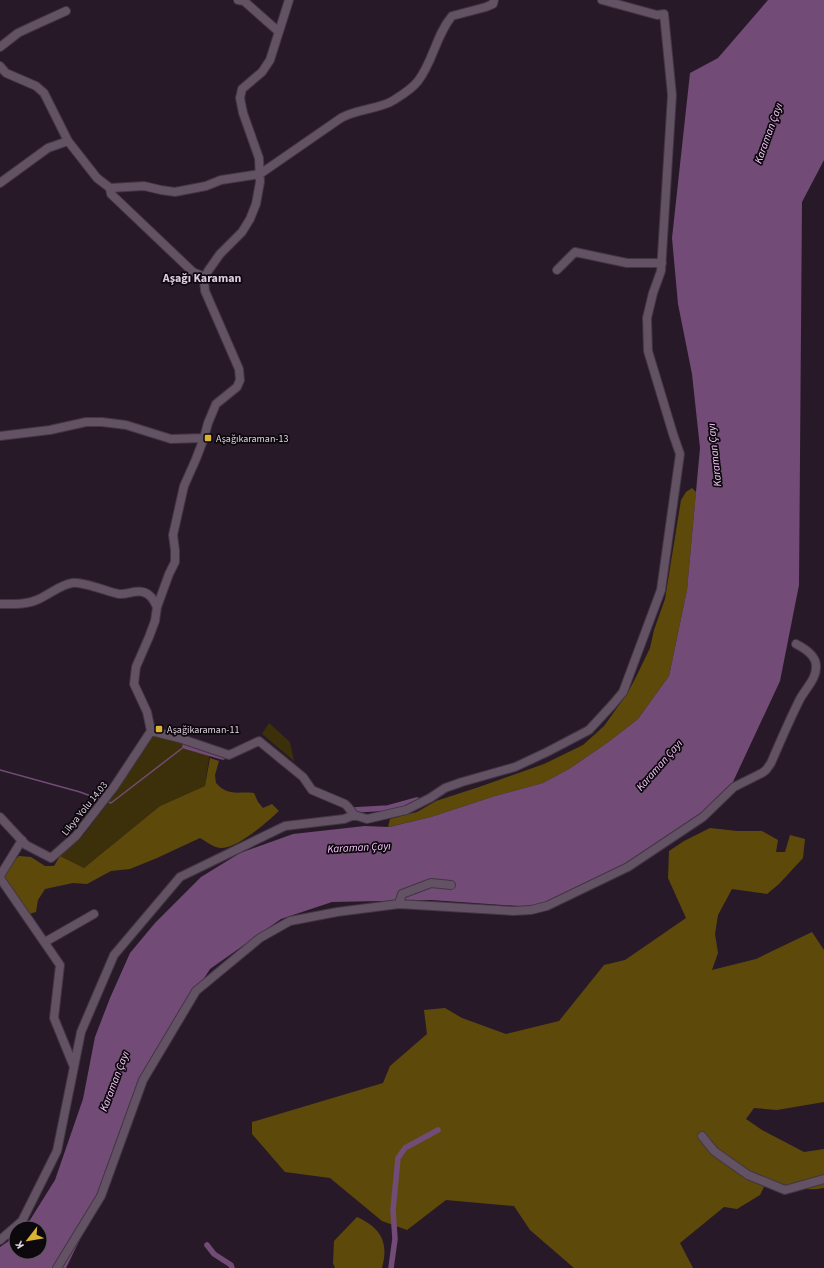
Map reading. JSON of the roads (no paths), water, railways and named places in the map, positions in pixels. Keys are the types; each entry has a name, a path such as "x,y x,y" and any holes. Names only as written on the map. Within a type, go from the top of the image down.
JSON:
{"street":[{"path":"244,0 279,32"},
{"path":"289,0 270,60 262,72 242,89 240,98 243,114 258,158 260,174 260,182 250,219 242,232 220,254 204,280 206,291 239,369 240,380 237,387 216,404 184,486 173,535 175,550 174,562 157,607 155,621 136,667 134,684 147,712 151,731 179,738 229,755 259,741 303,777 312,790 345,804 354,816"},
{"path":"110,188 144,186 175,192 206,186 221,180 260,174 349,113 392,102 411,88 418,81 428,65 437,43 452,16 486,7 493,4 494,0"},
{"path":"0,1240 22,1221 57,1151 81,1032 114,955 180,877 285,826 344,819 354,816 367,819 406,810 430,798 445,788 515,767 589,730 623,692 661,590 680,454 648,351 647,318 662,263 672,95 664,14 657,15 602,0"},
{"path":"0,47 18,33 66,11"},
{"path":"0,66 6,73 36,86 44,93 68,141 97,178 110,188 112,194 193,272 205,277"},
{"path":"0,183 48,148 68,141"},
{"path":"557,270 575,252 627,263 662,263"},
{"path":"0,436 50,430 86,422 102,422 126,425 171,439 204,438"},
{"path":"0,604 21,604 33,601 40,599 52,591 69,583 78,582 122,595 130,592 144,592 152,598 157,607"},
{"path":"57,1268 101,1196 143,1080 196,990 260,938 290,921 337,912 399,904 513,911 531,910 547,906 628,867 703,817 734,787 766,770 771,763 800,699 814,677 816,665 813,657 805,649 796,644"},
{"name":"Likya Yolu 14.03","path":"0,817 26,845 51,858 81,830 114,787 151,731"},
{"path":"22,840 0,877 60,964 54,1018 74,1067"},
{"path":"399,904 402,894 431,883 451,884"},
{"path":"45,942 94,914"},
{"path":"702,1136 714,1151 748,1175 785,1190 824,1179"}],"water":[{"name":"Karaman Çayı","path":"768,0 824,0 824,160 802,202 799,585 780,681 732,784 690,827 592,888 533,907 431,900 332,902 281,919 210,969 147,1068 107,1184 66,1268 0,1268 0,1247 8,1242 8,1260 48,1260 48,1220 30,1220 55,1180 83,1099 95,1037 110,998 130,953 155,923 201,877 240,853 293,834 365,826 389,827 431,817 495,796 543,783 569,769 607,743 638,719 669,676 687,590 700,448 692,374 678,304 672,238 690,73 718,58"}],"waterway":[{"path":"109,802 111,803 185,746"},
{"path":"185,746 223,757"},
{"path":"0,770 80,792 99,799"},
{"path":"353,810 388,808 417,800"},
{"path":"391,1268 395,1239 393,1210 398,1158 405,1148 438,1130"},
{"path":"207,1245 214,1254 231,1265 232,1268"}],"place":[{"name":"Aşağıkaraman-13","path":"208,438"},
{"name":"Aşağikaraman-11","path":"159,729"}],"district":[{"name":"Aşağı Karaman","path":"202,278"}]}
